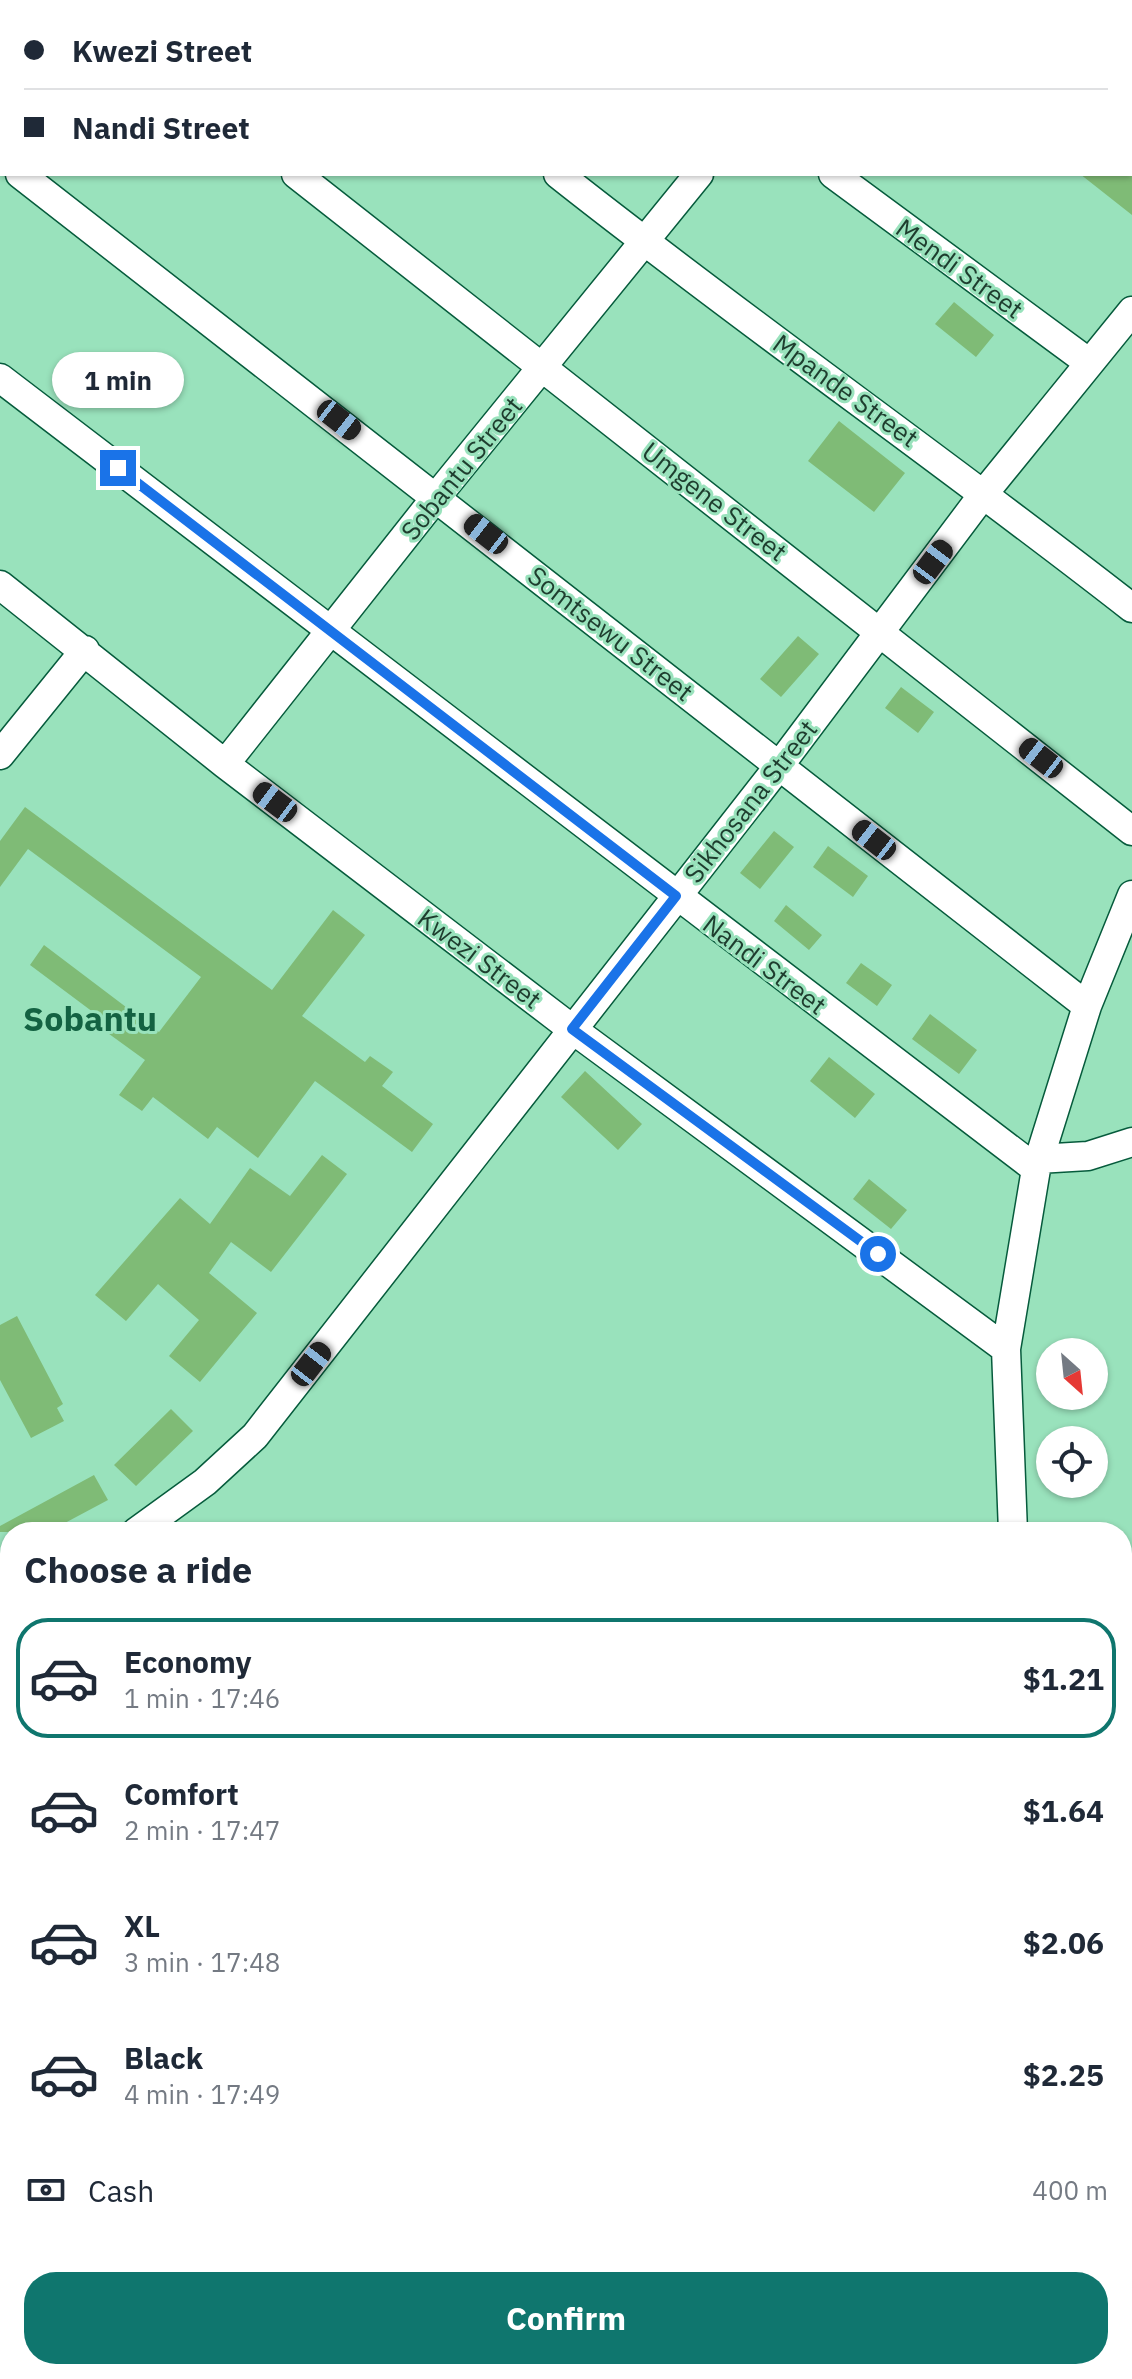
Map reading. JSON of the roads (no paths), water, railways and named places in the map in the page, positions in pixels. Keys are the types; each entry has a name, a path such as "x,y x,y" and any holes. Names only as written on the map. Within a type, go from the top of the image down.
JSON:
{"street":[{"name":"Somtsewu Street","path":"23,176 437,496 1087,1006"},
{"name":"Umgene Street","path":"299,176 1132,831"},
{"name":"Mpande Street","path":"561,176 644,242 985,492 1132,608"},
{"name":"Sobantu Street","path":"225,764 437,496 697,176"},
{"name":"Mendi Street","path":"836,176 1088,362"},
{"name":"Sikhosana Street","path":"150,1522 205,1482 255,1436 779,766 985,492 1132,311"},
{"name":"Nandi Street","path":"0,378 676,896 1037,1164"},
{"name":"Kwezi Street","path":"0,585 225,764 572,1029 1006,1349"},
{"path":"0,755 85,650"},
{"path":"1013,1522 1006,1349 1037,1164 1087,1006 1132,895"},
{"path":"1037,1164 1088,1156 1132,1142"}],"district":[{"name":"Sobantu","path":"90,1018"}]}
